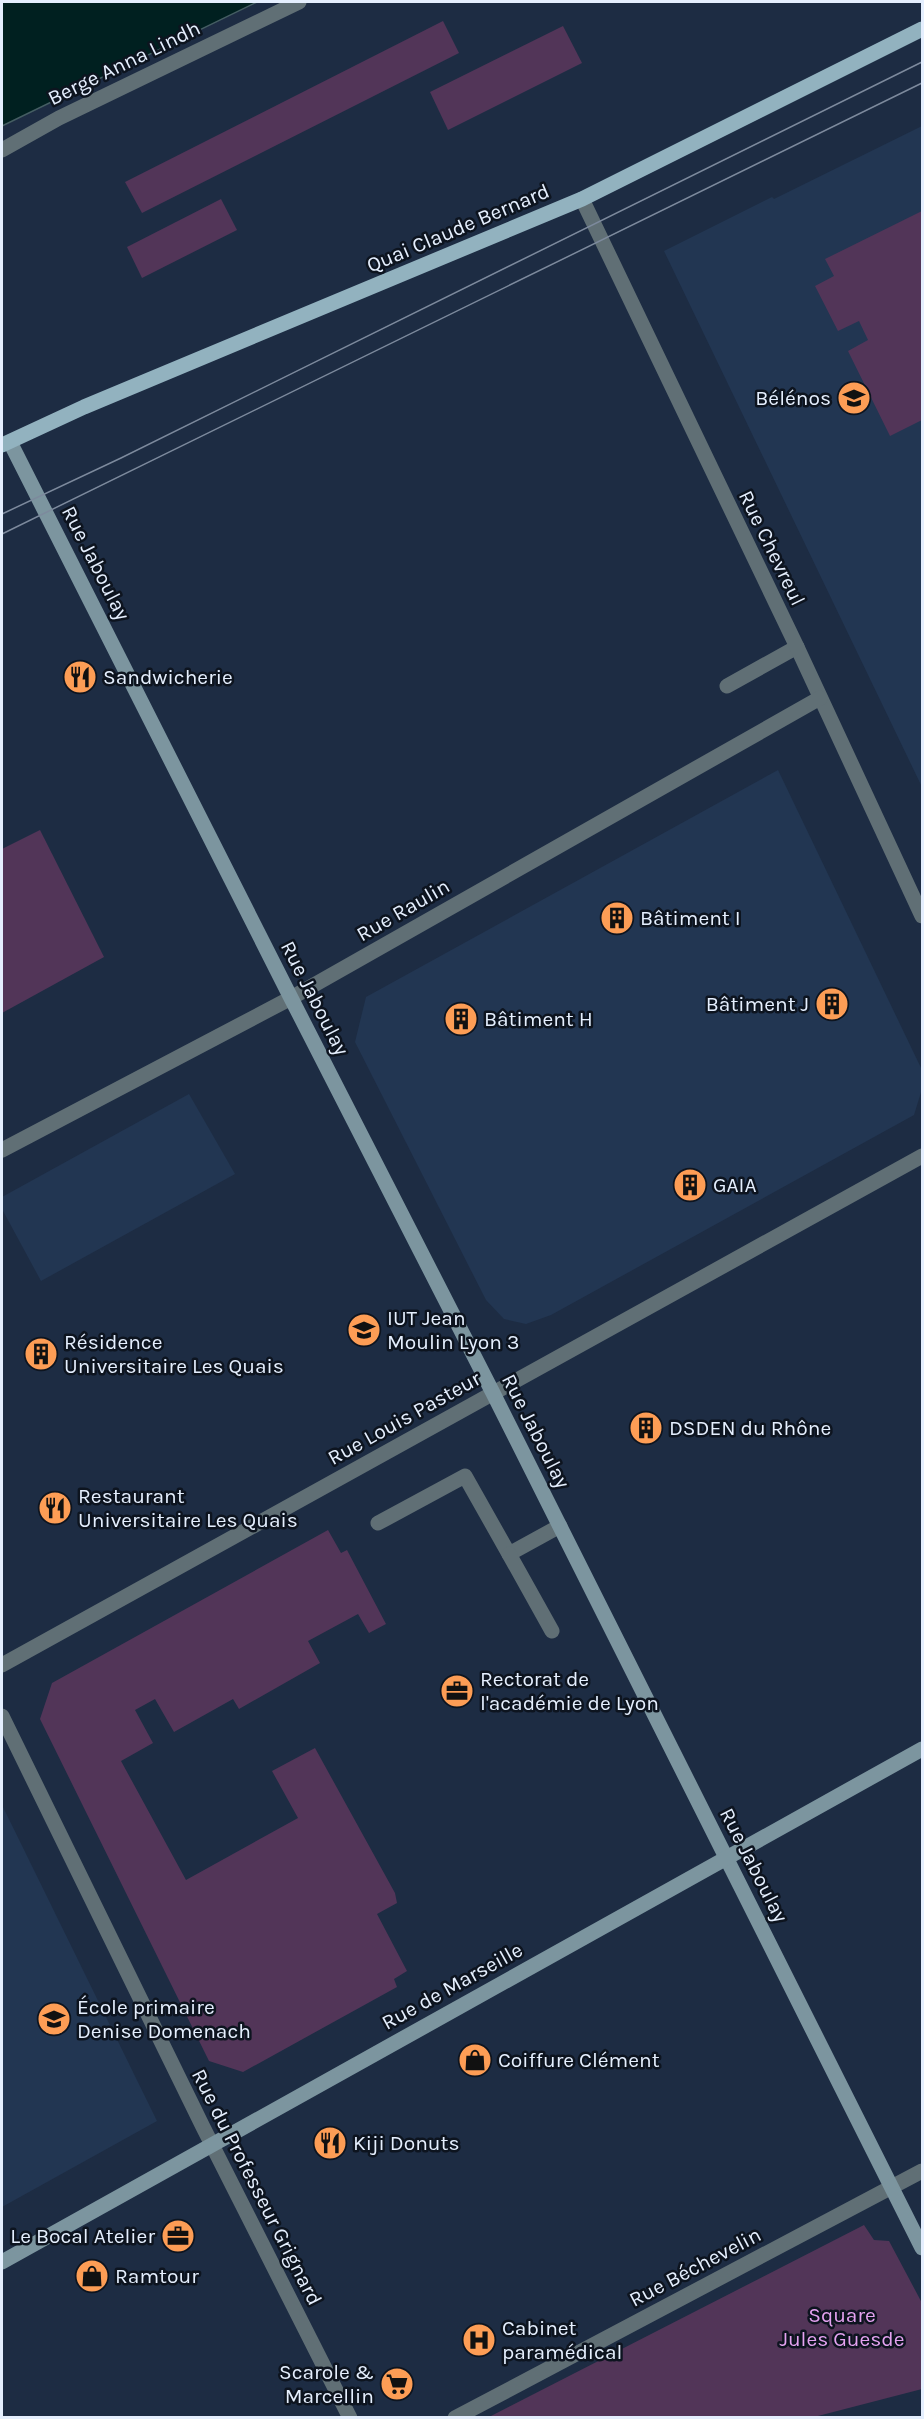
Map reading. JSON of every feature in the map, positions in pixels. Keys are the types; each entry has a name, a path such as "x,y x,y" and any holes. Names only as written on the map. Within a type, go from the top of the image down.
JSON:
{"main road":[{"name":"Quai Claude Bernard","path":"6,443 84,407 582,199 922,29"}],"street":[{"name":"Berge Anna Lindh","path":"2,150 59,118 299,2"},
{"name":"Rue Chevreul","path":"582,199 797,647 922,916"},
{"name":"Rue Jaboulay","path":"6,443 493,1393 922,2248"},
{"path":"727,686 797,647"},
{"name":"Rue Raulin","path":"2,1150 291,998 820,698"},
{"name":"Rue Louis Pasteur","path":"2,1665 922,1156"},
{"path":"378,1523 465,1476 552,1631"},
{"path":"509,1554 560,1526"},
{"name":"Rue du Professeur Grignard","path":"2,1716 212,2144 350,2418"},
{"name":"Rue de Marseille","path":"2,2262 922,1749"},
{"name":"Rue Béchevelin","path":"455,2418 922,2171"}],"shaded area":[{"path":"2,2 257,2 2,126"},
{"name":"Bélénos","path":"922,126 922,787 664,251"},
{"path":"778,770 922,1070 922,1089 914,1115 551,1315 526,1324 504,1319 486,1300 355,1042 366,997"},
{"path":"189,1094 235,1174 41,1281 2,1209 2,1197"},
{"name":"École primaire Denise Domenach","path":"2,1805 157,2121 2,2207"}],"green space":[{"path":"443,21 459,53 142,213 125,182"},
{"path":"563,26 582,63 448,130 430,92"},
{"path":"221,199 237,230 142,278 127,247"},
{"path":"922,211 922,420 890,436 848,351 868,340 859,321 838,331 815,286 834,276 825,259"},
{"path":"40,830 104,957 2,1013 2,849"},
{"path":"328,1530 341,1553 347,1550 386,1624 369,1633 358,1614 308,1641 320,1663 239,1709 233,1699 174,1732 155,1699 135,1710 153,1743 121,1761 186,1880 298,1818 272,1771 315,1748 395,1893 397,1903 377,1914 407,1971 394,1979 397,1987 243,2072 209,2061 40,1719 52,1683"},
{"name":"Square Jules Guesde","path":"864,2225 874,2240 889,2241 922,2303 922,2389 814,2417 489,2417"}],"tram line":[{"path":"2,514 121,458 922,62"},
{"path":"2,534 922,83"}],"place":[{"name":"Bélénos","path":"854,398"},
{"name":"Sandwicherie","path":"80,677"},
{"name":"Bâtiment I","path":"617,918"},
{"name":"Bâtiment J","path":"832,1004"},
{"name":"Bâtiment H","path":"461,1019"},
{"name":"GAIA","path":"690,1185"},
{"name":"IUT Jean Moulin Lyon 3","path":"364,1330"},
{"name":"Résidence Universitaire Les Quais","path":"41,1354"},
{"name":"DSDEN du Rhône","path":"646,1428"},
{"name":"Restaurant Universitaire Les Quais","path":"55,1508"},
{"name":"Rectorat de l'académie de Lyon","path":"457,1691"},
{"name":"École primaire Denise Domenach","path":"54,2019"},
{"name":"Coiffure Clément","path":"475,2060"},
{"name":"Kiji Donuts","path":"330,2143"},
{"name":"Le Bocal Atelier","path":"178,2236"},
{"name":"Ramtour","path":"92,2276"},
{"name":"Cabinet paramédical","path":"479,2340"},
{"name":"Scarole & Marcellin","path":"397,2384"}]}
